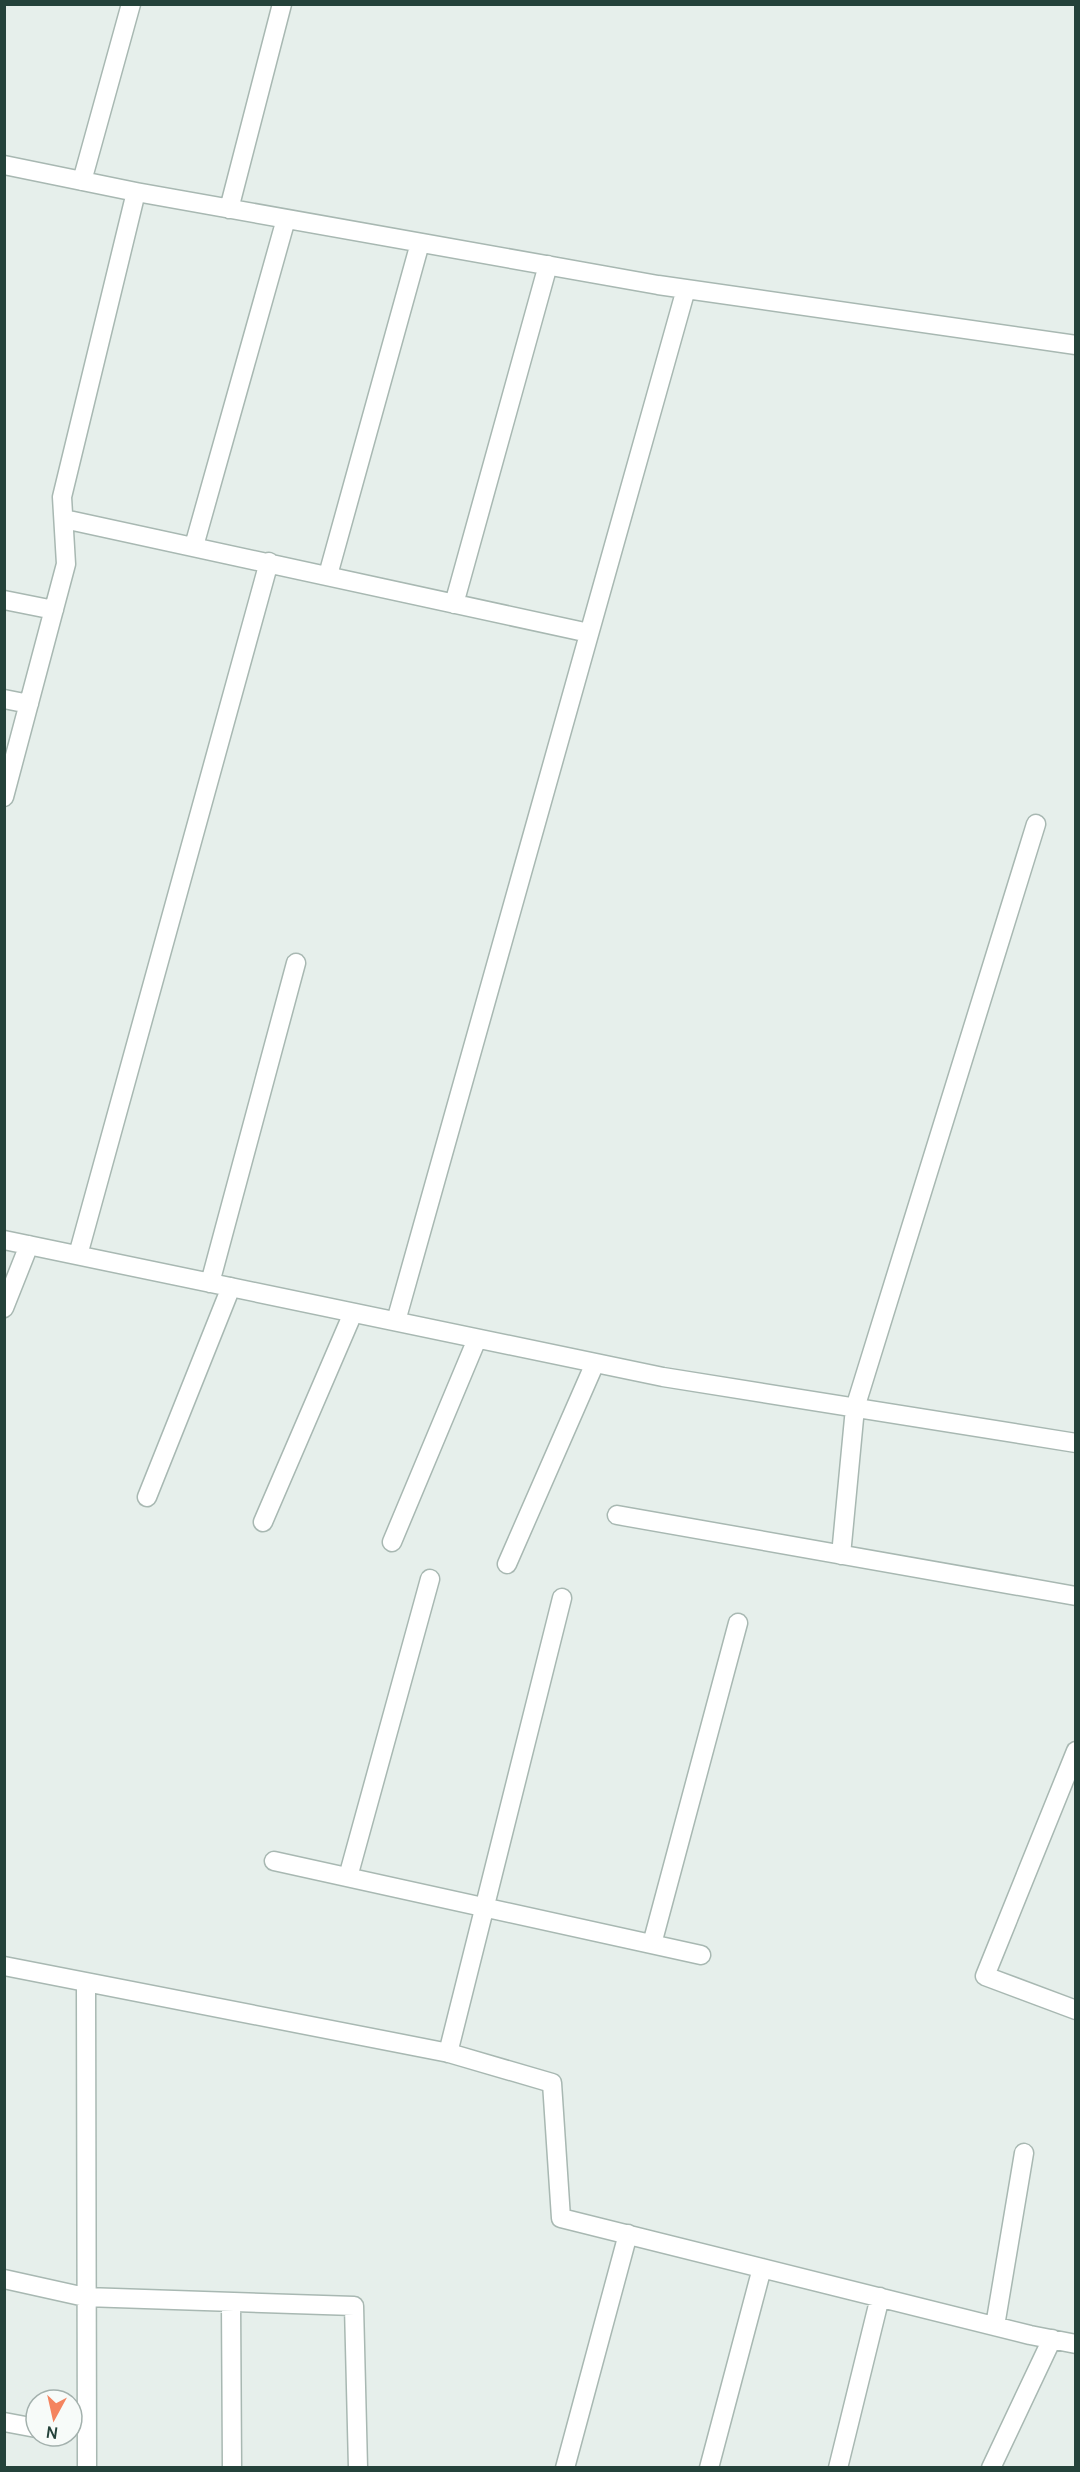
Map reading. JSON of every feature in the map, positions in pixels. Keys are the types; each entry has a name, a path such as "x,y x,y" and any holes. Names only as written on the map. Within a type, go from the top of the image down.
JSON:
{"street":[{"path":"82,181 131,4"},
{"path":"229,209 282,4"},
{"path":"4,165 229,209 686,289 1076,345"},
{"path":"4,797 66,564 62,497 136,192"},
{"path":"194,546 286,219"},
{"path":"328,575 420,243"},
{"path":"454,604 548,265"},
{"path":"396,1321 686,289"},
{"path":"64,519 589,633"},
{"path":"78,1255 269,562"},
{"path":"4,600 54,610"},
{"path":"4,699 29,704"},
{"path":"841,1555 855,1408 1036,824"},
{"path":"210,1283 296,963"},
{"path":"4,1240 663,1377 1076,1443"},
{"path":"4,1308 29,1245"},
{"path":"147,1497 231,1287"},
{"path":"263,1521 353,1313"},
{"path":"392,1542 477,1339"},
{"path":"507,1564 595,1363"},
{"path":"617,1515 1076,1596"},
{"path":"348,1877 430,1578"},
{"path":"448,2053 562,1598"},
{"path":"652,1944 738,1623"},
{"path":"1076,1751 986,1976 1076,2010"},
{"path":"274,1861 701,1955"},
{"path":"4,1966 86,1984 448,2053 552,2083 561,2218 1052,2340 1076,2344"},
{"path":"81,2388 85,2297 86,1984"},
{"path":"995,2326 1024,2153"},
{"path":"565,2468 628,2234"},
{"path":"709,2468 762,2268"},
{"path":"4,2279 85,2297 354,2306 358,2468"},
{"path":"837,2468 880,2297"},
{"path":"231,2302 232,2468"},
{"path":"991,2468 1052,2340"},
{"path":"4,2422 24,2426"},
{"path":"82,2448 87,2468"}]}
